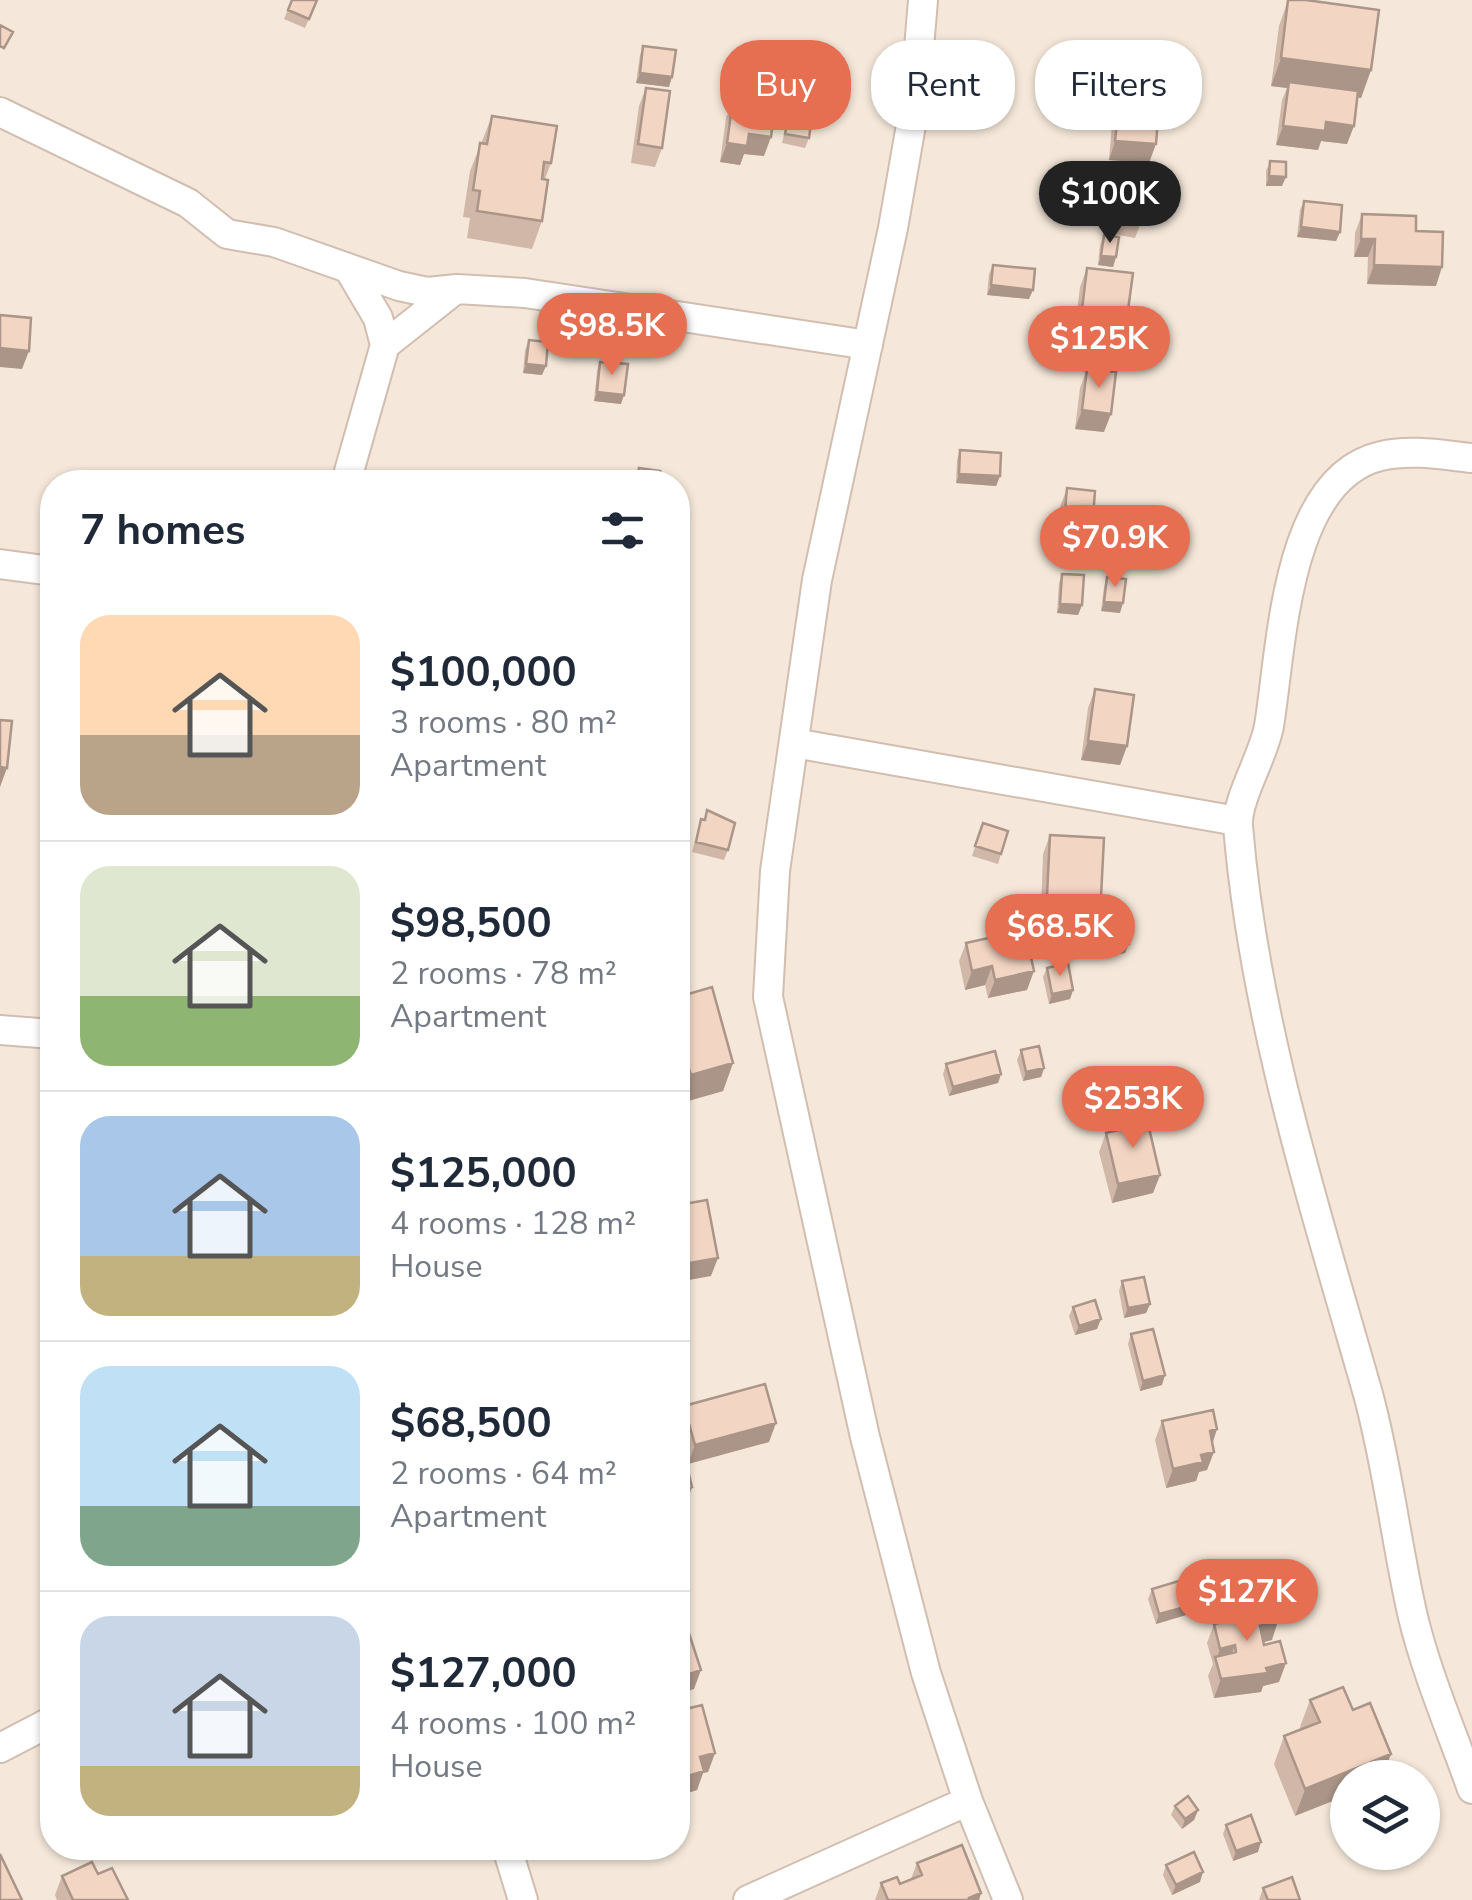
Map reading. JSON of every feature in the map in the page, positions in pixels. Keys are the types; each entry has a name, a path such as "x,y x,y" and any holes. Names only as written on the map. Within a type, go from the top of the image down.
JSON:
{"street":[{"path":"923,0 914,108 817,580 776,871 768,997 865,1437 926,1673 968,1801 1008,1900"},
{"path":"0,112 188,203 228,234 274,242 427,292 456,289 525,293 868,346"},
{"path":"348,269 378,318 385,345 349,470"},
{"path":"385,345 419,314 456,289"},
{"path":"1472,458 1424,453 1380,456 1338,476 1316,507 1299,548 1266,745 1237,821 1274,1044 1308,1188 1370,1400 1414,1621 1472,1789"},
{"path":"0,564 40,569"},
{"path":"794,743 1237,821"},
{"path":"0,1030 40,1033"},
{"path":"0,1748 40,1727"},
{"path":"748,1900 968,1801"},
{"path":"511,1860 523,1900"}],"shaded area":[{"path":"0,0 1472,0 1472,1900 0,1900"}],"building":[{"path":"292,0 317,0 309,19 288,10"},
{"path":"1288,0 1379,10 1371,70 1281,58"},
{"path":"0,25 13,32 4,48 0,46"},
{"path":"643,46 676,50 672,77 640,73"},
{"path":"1289,82 1358,91 1354,126 1326,122 1325,131 1283,126"},
{"path":"646,88 670,91 662,148 638,144"},
{"path":"492,116 557,126 551,163 544,162 542,179 548,180 542,221 477,211 480,191 473,190 480,143 487,144"},
{"path":"729,130 772,130 771,137 749,134 747,146 727,143"},
{"path":"786,130 810,130 809,138 785,134"},
{"path":"1116,130 1157,130 1156,144 1115,141"},
{"path":"1270,161 1286,162 1286,177 1269,176"},
{"path":"1103,163 1151,172 1142,220 1110,214 1113,199 1096,195"},
{"path":"1304,201 1342,205 1340,232 1301,227"},
{"path":"1362,214 1416,216 1416,231 1443,232 1442,267 1374,265 1375,239 1361,239"},
{"path":"1104,235 1119,237 1116,257 1101,256"},
{"path":"993,265 1035,269 1033,290 991,285"},
{"path":"1087,268 1133,273 1124,340 1079,334"},
{"path":"0,315 31,318 29,351 0,348"},
{"path":"529,340 548,342 546,366 526,364"},
{"path":"600,362 628,364 624,395 597,392"},
{"path":"1087,369 1116,372 1111,414 1082,410"},
{"path":"960,450 1001,453 1000,476 959,474"},
{"path":"1067,488 1095,491 1092,530 1055,534 1056,522 1064,523"},
{"path":"1062,574 1084,575 1082,605 1060,604"},
{"path":"1107,577 1126,579 1123,603 1104,602"},
{"path":"1095,689 1134,695 1127,746 1088,741"},
{"path":"0,720 12,721 7,768 0,767"},
{"path":"707,810 735,823 728,850 696,842"},
{"path":"983,823 1008,831 1001,854 975,846"},
{"path":"1050,835 1104,838 1101,897 1047,895"},
{"path":"1027,910 1052,910 1051,930 1027,930"},
{"path":"1126,925 1129,944 1101,948 1099,929"},
{"path":"1025,930 1034,971 995,980 992,966 972,971 966,943"},
{"path":"1068,963 1073,990 1052,994 1047,968"},
{"path":"712,987 733,1063 691,1075 690,993"},
{"path":"1039,1046 1044,1068 1026,1072 1021,1050"},
{"path":"995,1051 1001,1074 953,1087 946,1064"},
{"path":"1146,1115 1160,1175 1118,1184 1106,1133 1122,1129 1120,1121"},
{"path":"707,1200 718,1258 690,1263 690,1203"},
{"path":"1144,1277 1150,1304 1128,1308 1122,1281"},
{"path":"1095,1300 1101,1319 1079,1326 1073,1307"},
{"path":"1153,1329 1165,1375 1143,1381 1131,1334"},
{"path":"765,1384 776,1423 695,1445 690,1404"},
{"path":"1213,1410 1217,1429 1210,1431 1214,1452 1201,1455 1203,1462 1173,1469 1162,1421"},
{"path":"1182,1580 1189,1606 1159,1614 1152,1589"},
{"path":"1259,1604 1261,1612 1275,1609 1278,1621 1260,1626 1264,1645 1280,1641 1286,1663 1266,1668 1268,1673 1221,1679 1215,1657 1236,1652 1235,1645 1220,1649 1214,1624 1231,1620 1229,1611"},
{"path":"690,1636 701,1670 690,1674"},
{"path":"1343,1687 1353,1710 1370,1703 1391,1754 1376,1760 1330,1760 1330,1779 1305,1789 1284,1736 1320,1722 1310,1700"},
{"path":"702,1705 715,1753 700,1757 704,1771 690,1775 690,1708"},
{"path":"1188,1796 1198,1810 1185,1819 1175,1806"},
{"path":"1251,1815 1261,1842 1236,1851 1226,1825"},
{"path":"962,1845 981,1893 970,1900 888,1900 881,1883 897,1877 900,1884 922,1875 917,1863"},
{"path":"1194,1852 1203,1872 1176,1885 1166,1865"},
{"path":"0,1854 22,1900 0,1900"},
{"path":"92,1862 98,1874 112,1868 128,1900 73,1900 62,1876"},
{"path":"1292,1877 1300,1900 1268,1900 1263,1888"}]}
